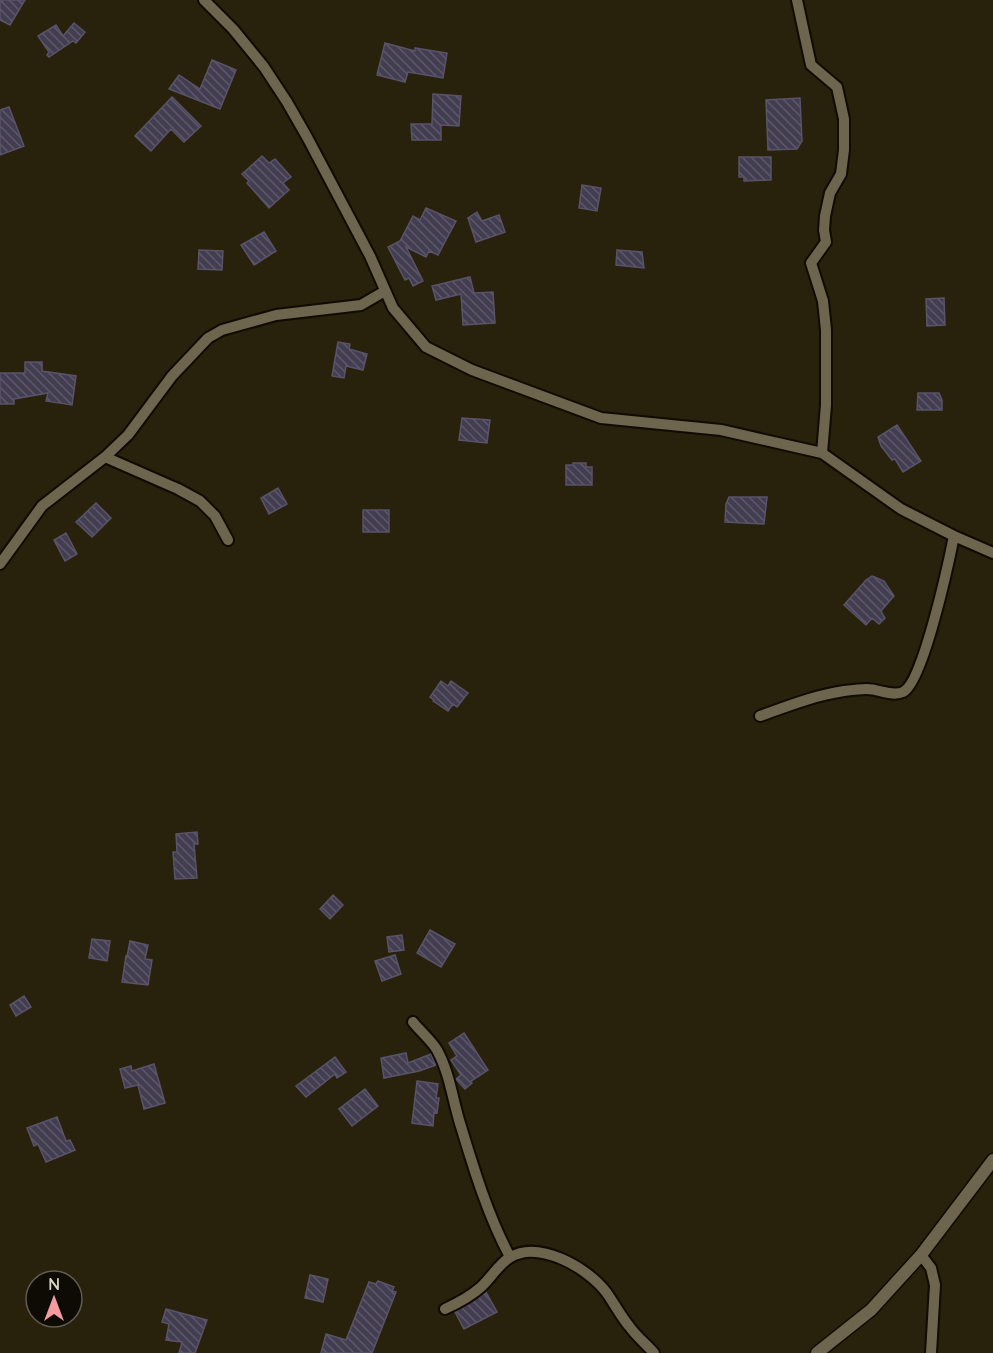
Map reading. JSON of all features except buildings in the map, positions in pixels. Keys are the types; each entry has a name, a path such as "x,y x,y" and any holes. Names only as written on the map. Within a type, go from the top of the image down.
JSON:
{"street":[{"path":"204,0 239,36 264,67 287,102 370,256 393,308 426,347 472,369 551,401 601,418 721,430 822,453 901,509 993,553"},
{"path":"797,0 811,65 837,87 844,118 841,174 830,193 825,216 826,242 811,263 823,301 826,330 826,405 822,453"},
{"path":"0,564 42,506 105,457 128,435 152,402 208,338 222,330 276,315 361,305 385,291"},
{"path":"105,457 200,501 215,516 228,540"},
{"path":"760,716 811,698 841,692 868,689 895,694 906,691 921,658 940,601 954,536"},
{"path":"413,1022 436,1049 451,1086 458,1118 487,1209 510,1257"},
{"path":"817,1353 871,1310 921,1255 993,1160"},
{"path":"446,1309 481,1287 510,1257 520,1253 548,1253 591,1276 606,1292 630,1329 654,1353"},
{"path":"921,1255 931,1268 935,1285 931,1353"}]}
